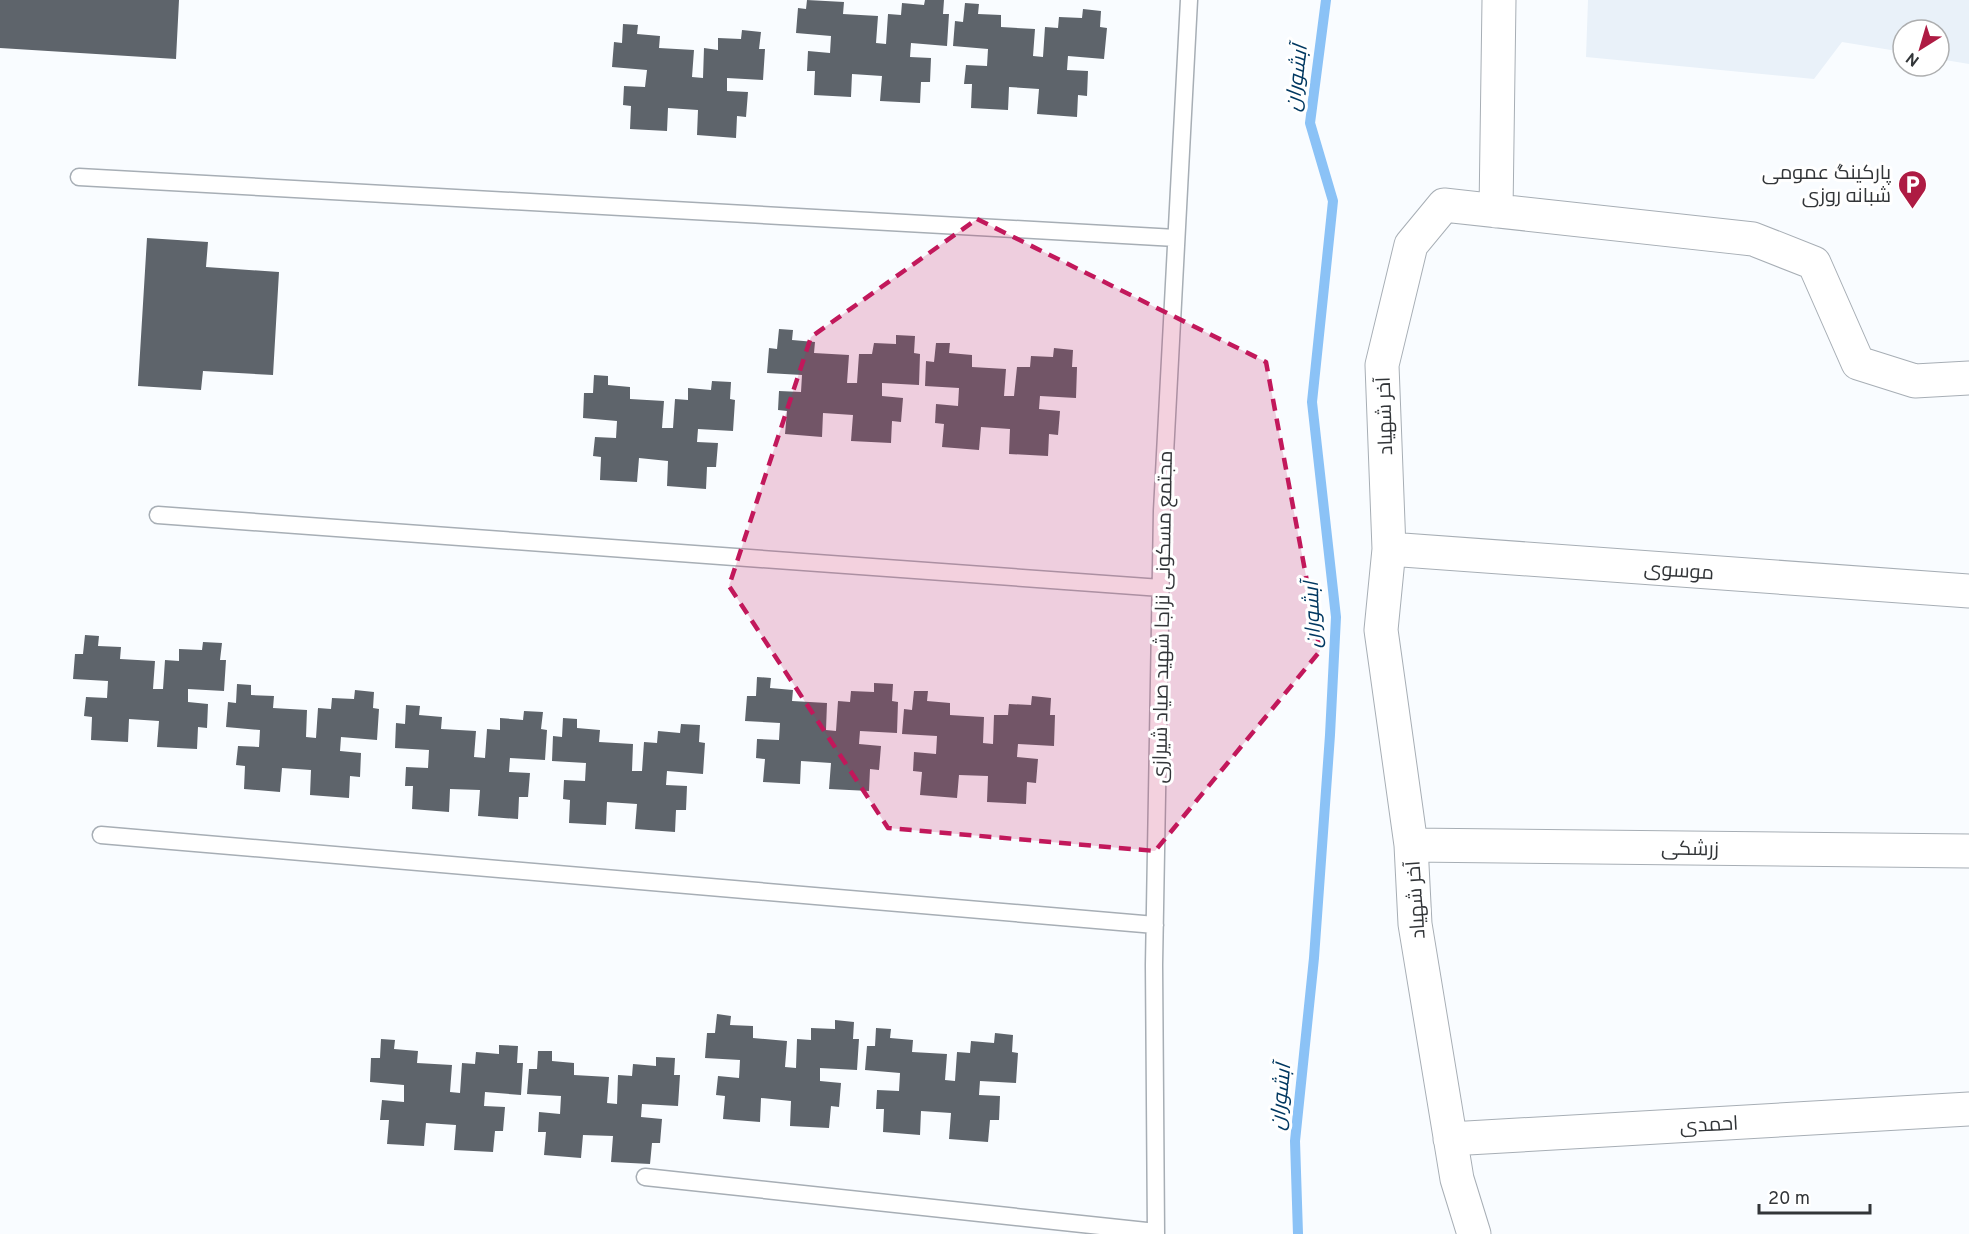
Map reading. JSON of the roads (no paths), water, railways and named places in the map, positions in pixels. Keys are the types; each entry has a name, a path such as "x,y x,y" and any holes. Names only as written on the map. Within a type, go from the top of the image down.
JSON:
{"street":[{"path":"1496,211 1498,0"},
{"name":"آخر شهیاد","path":"1474,1234 1457,1179 1415,924 1411,845 1380,630 1389,549 1382,365 1411,245 1444,205 1753,239 1814,263 1858,363 1915,381 1969,378"},
{"name":"موسوی","path":"1389,549 1969,591"},
{"name":"زرشکی","path":"1411,845 1969,852"},
{"name":"احمدی","path":"1450,1139 1969,1109"}],"lane":[{"name":"مجتمع مسکونی نزاجا شهید صیاد شیرازی","path":"1156,1233 1155,925 1162,511 1189,0"},
{"path":"79,177 1176,238"},
{"path":"158,514 1161,588"},
{"path":"101,835 1155,925"},
{"path":"645,1177 1156,1233"}],"waterway":[{"name":"آبشوران","path":"1298,1234 1295,1141 1314,958 1336,617 1312,402 1333,201 1310,123 1326,0"}],"place":[{"name":"پارکینگ عمومی شبانه روزی","path":"1912,210"}]}
